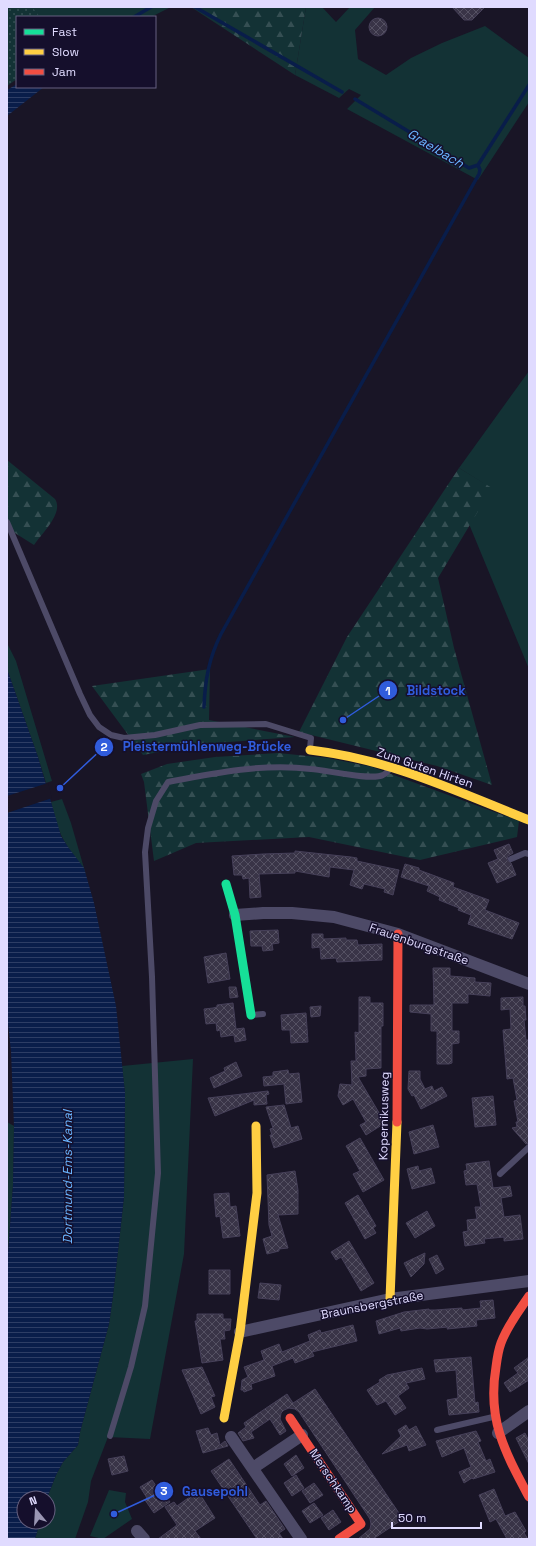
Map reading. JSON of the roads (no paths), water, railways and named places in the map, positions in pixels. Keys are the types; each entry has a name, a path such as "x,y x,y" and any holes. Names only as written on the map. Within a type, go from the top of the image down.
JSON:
{"street":[{"name":"Zum Guten Hirten","path":"310,750 339,754 391,766 426,778 529,820"},
{"path":"226,884 235,915 250,1015"},
{"name":"Frauenburgstraße","path":"235,915 292,913 334,918 398,934 529,984"},
{"name":"Kopernikusweg","path":"390,1299 397,1110 398,934"},
{"path":"224,1418 240,1332 257,1193 256,1126"},
{"name":"Braunsbergstraße","path":"240,1332 390,1299 529,1281"},
{"path":"529,1296 502,1340 493,1377 494,1416 498,1433 506,1453 529,1497"},
{"path":"498,1433 529,1411"},
{"name":"Merschkamp","path":"290,1418 361,1524 339,1539"},
{"name":"Merschkamp","path":"252,1468 302,1435"},
{"path":"231,1437 300,1539"}],"lane":[{"path":"7,522 80,694 90,715 99,727 111,736 124,738 155,735 200,725 266,724 311,738 310,750"},
{"path":"110,1436 131,1367 146,1306 158,1173 152,978 146,852 148,828 156,801 168,782 219,773 278,767 310,768 342,774 378,777 385,775 391,766"},
{"path":"511,859 525,853 529,854"},
{"path":"250,1015 263,1014"},
{"path":"500,1174 529,1147"},
{"path":"437,1430 494,1416"}],"water":[{"path":"16,85 16,88 43,88 7,116 7,90"},
{"name":"Dortmund-Ems-Kanal","path":"7,669 38,757 61,836 84,868 94,903 116,1006 125,1093 124,1197 109,1324 80,1432 78,1445 63,1462 50,1490 16,1490 16,1530 38,1530 35,1539 7,1539 7,1266 13,1185 14,1126 11,1051 7,1015"}],"waterway":[{"name":"Graelbach","path":"136,16 151,7"},
{"name":"Graelbach","path":"195,7 342,92"},
{"name":"Graelbach","path":"355,99 469,168 478,165 529,85"},
{"path":"204,707 208,669 213,652 221,634 479,174 480,170 478,165"}],"place":[{"name":"Bildstock","path":"343,720"},
{"name":"Pleistermühlenweg-Brücke","path":"60,788"},
{"name":"Gausepohl","path":"114,1514"}]}
